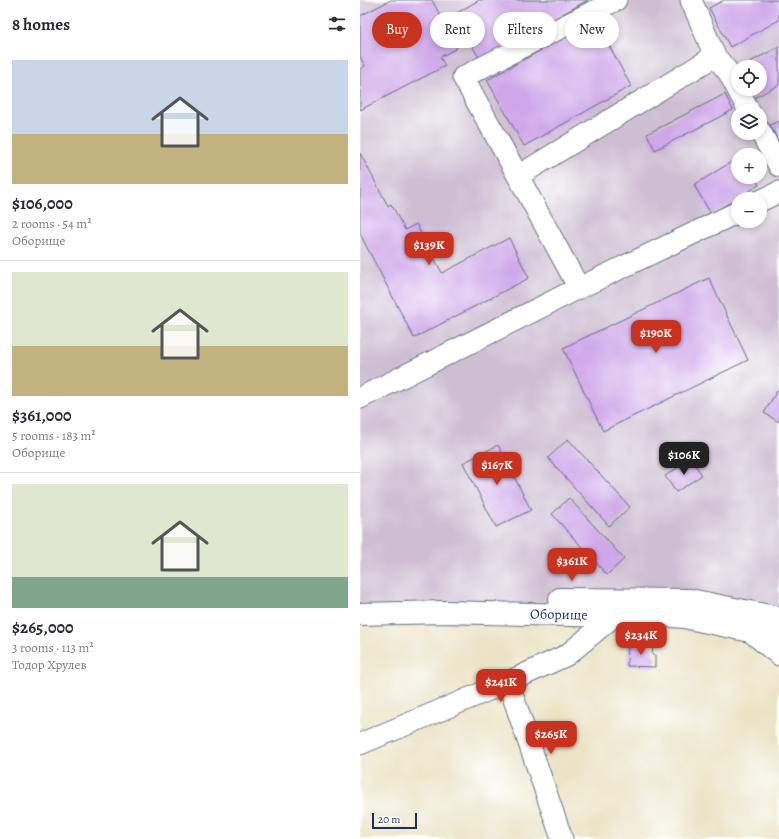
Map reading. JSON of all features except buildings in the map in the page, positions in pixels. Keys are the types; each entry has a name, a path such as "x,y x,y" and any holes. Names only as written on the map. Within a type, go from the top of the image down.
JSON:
{"main road":[{"name":"Оборище","path":"360,599 491,598 690,600 779,618"},
{"name":"Оборище","path":"360,614 445,612 614,616 660,615 684,617 779,637"}],"street":[{"path":"579,288 463,77 616,0"},
{"path":"691,0 715,56 729,73 745,104"},
{"path":"518,176 715,56"},
{"path":"765,140 779,166"},
{"path":"767,198 779,192"},
{"path":"360,398 579,288 731,215"},
{"path":"360,744 508,682 567,655 614,616"},
{"path":"750,631 779,655"},
{"path":"508,682 562,839"}],"shaded area":[{"path":"360,0 779,0 779,646 729,636 634,623 360,624"}]}
